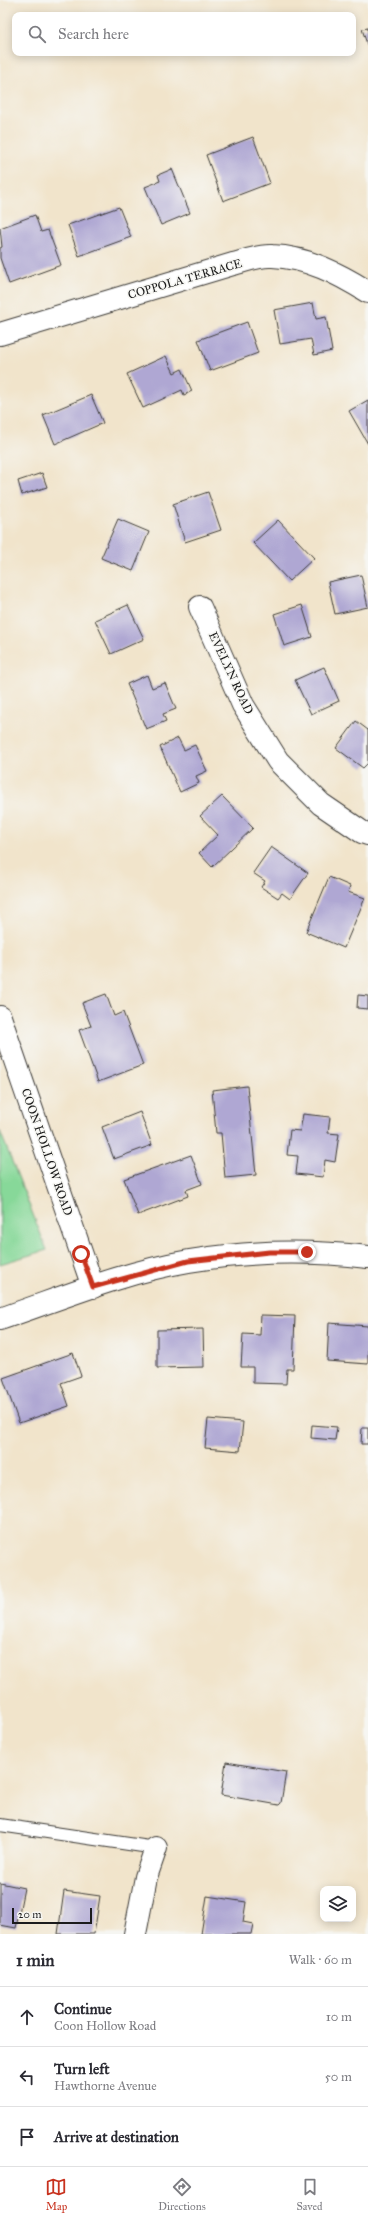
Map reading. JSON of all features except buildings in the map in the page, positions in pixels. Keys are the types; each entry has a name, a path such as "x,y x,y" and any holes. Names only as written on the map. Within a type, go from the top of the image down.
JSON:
{"street":[{"name":"COPPOLA TERRACE","path":"0,334 232,264 270,256 300,260 340,274 368,292"},
{"name":"EVELYN ROAD","path":"200,607 243,705 278,761 321,804 362,832 368,834"},
{"name":"COON HOLLOW ROAD","path":"0,1017 93,1287"},
{"path":"0,1319 93,1287 188,1261 269,1252 307,1252 368,1257"},
{"path":"135,1934 146,1877 156,1848"}],"lane":[{"path":"0,1825 156,1848"}],"green space":[{"path":"0,1131 47,1250 0,1264"}],"route":[{"path":"81,1254 93,1287 188,1261 269,1252 307,1252"}]}
